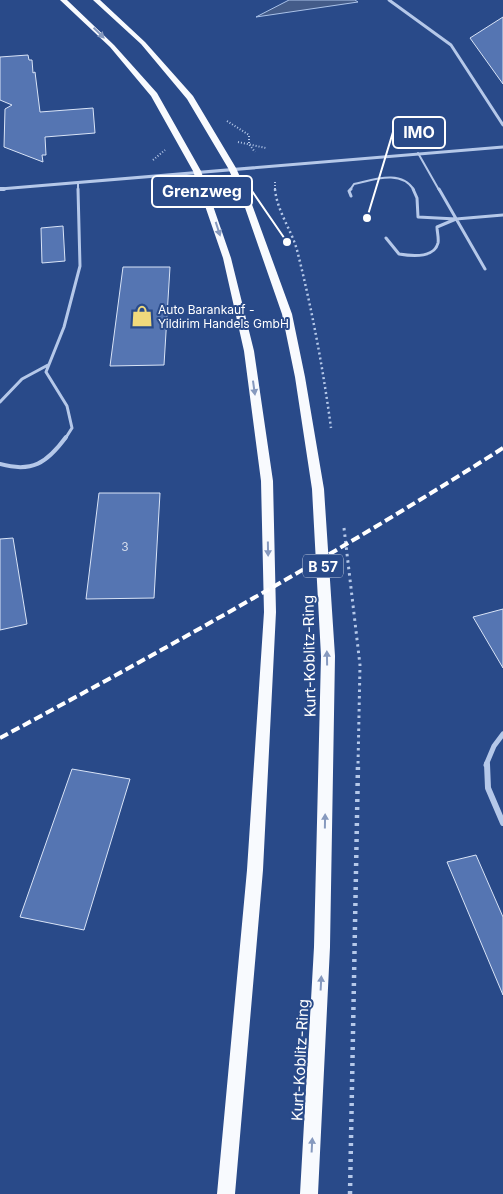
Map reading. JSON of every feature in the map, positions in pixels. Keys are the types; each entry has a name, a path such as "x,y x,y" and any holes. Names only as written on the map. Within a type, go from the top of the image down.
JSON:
{"main road":[{"path":"63,0 112,46 154,95 197,171 227,258 250,351 267,481 270,612 256,860 226,1194"},
{"name":"Kurt-Koblitz-Ring","path":"96,0 144,43 190,98 232,168 246,198 287,314 318,490 328,666 322,947 309,1194"}],"street":[{"path":"389,0 451,44 503,124"},
{"path":"0,189 232,168 503,147"},
{"path":"503,734 493,746 483,770 490,796 503,823"}],"lane":[{"path":"418,153 485,269"},
{"path":"351,196 348,191 354,184 397,177 409,182 414,190 417,199 418,217 456,219 503,215"},
{"path":"0,464 14,470 39,465 58,451 72,428 66,406 46,372 64,327 80,266 78,182"},
{"path":"386,238 399,254 415,256 429,254 436,249 438,241 437,227 456,219"},
{"path":"0,402 22,380 48,365"}],"water":[{"path":"289,0 355,0 358,2 256,17"}],"building":[{"path":"503,17 503,84 470,38"},
{"path":"28,55 29,60 32,60 33,73 35,72 40,112 93,108 95,133 45,137 46,155 42,155 43,162 4,147 5,109 12,105 0,100 0,57"},
{"path":"63,226 65,261 42,263 41,228"},
{"name":"Auto Barankauf - Yildirim Handels GmbH","path":"123,267 170,267 164,365 110,366"},
{"path":"99,493 160,493 154,598 86,599"},
{"path":"13,538 27,624 0,630 0,539"},
{"path":"503,609 503,668 473,617"},
{"path":"72,769 130,779 84,930 20,917"},
{"path":"476,855 503,917 503,995 447,862"}],"railway":[{"path":"0,738 255,598 442,487 503,448"}],"place":[{"name":"IMO","path":"367,218"},
{"name":"Grenzweg","path":"287,242"},
{"name":"Auto Barankauf - Yildirim Handels GmbH","path":"142,316"}]}
